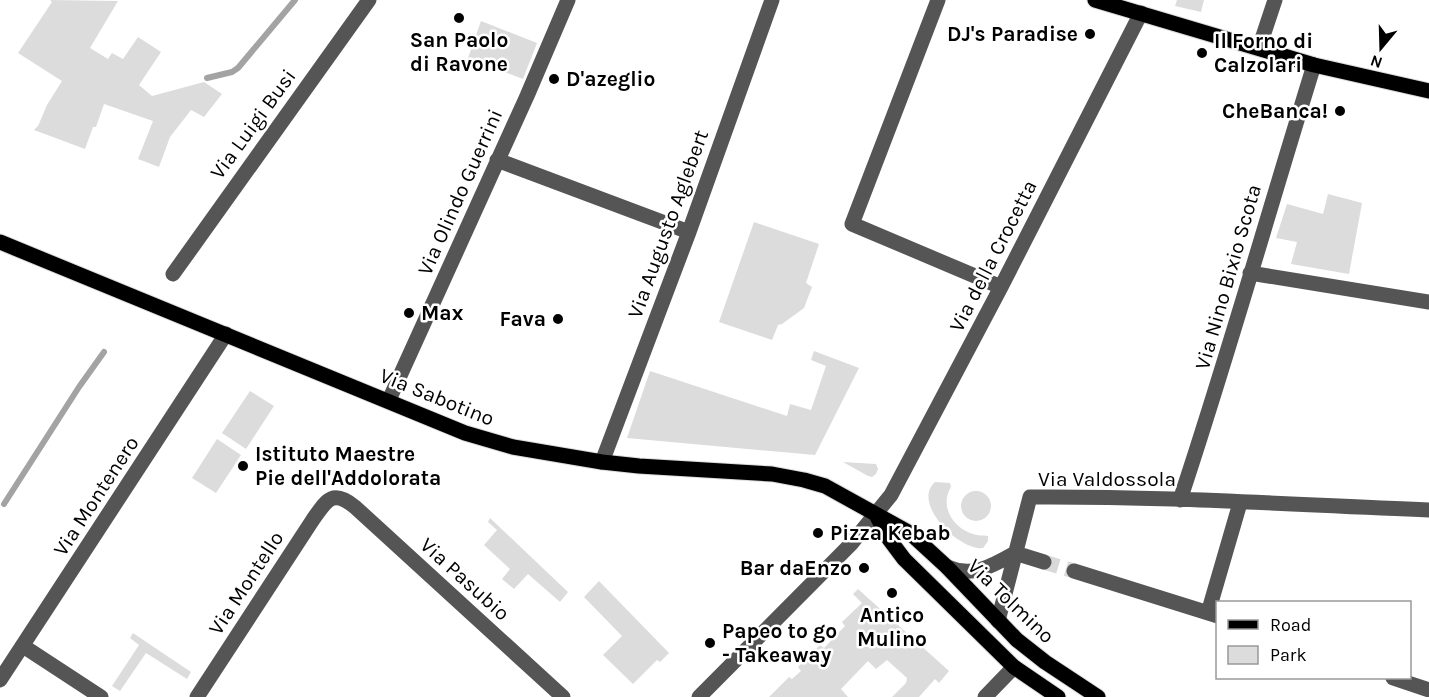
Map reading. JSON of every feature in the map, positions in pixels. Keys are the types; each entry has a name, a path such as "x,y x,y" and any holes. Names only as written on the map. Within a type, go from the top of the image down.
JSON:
{"main road":[{"path":"1095,0 1314,65 1429,91"},
{"name":"Via Sabotino","path":"0,242 465,433 498,444 602,462 788,476 825,486 876,515"},
{"path":"876,515 889,539 904,559 1014,667 1058,697"},
{"name":"Via Tolmino","path":"876,515 910,533 947,567 1017,640 1045,662 1098,697"}],"street":[{"name":"Via Luigi Busi","path":"173,274 369,0"},
{"name":"Via Olindo Guerrini","path":"389,400 568,0"},
{"name":"Via Augusto Aglebert","path":"602,462 689,232 772,0"},
{"path":"938,0 852,224 1001,287"},
{"path":"1259,48 1275,0"},
{"name":"Via della Crocetta","path":"699,697 851,544 876,515 902,476 1141,13"},
{"name":"Via Nino Bixio Scota","path":"1180,500 1218,387 1250,273 1314,65"},
{"path":"497,160 689,232"},
{"path":"1250,273 1429,302"},
{"name":"Via Montenero","path":"0,680 226,334"},
{"name":"Via Montello","path":"196,697 321,508 331,498 337,496"},
{"name":"Via Pasubio","path":"337,496 355,507 563,697"},
{"name":"Via Valdossola","path":"998,621 1030,497 1122,496 1429,510"},
{"path":"1216,601 1240,503"},
{"path":"947,567 975,572 1015,553 1044,562"},
{"path":"1074,571 1213,615"},
{"path":"22,646 101,697"},
{"path":"985,697 1014,667"},
{"path":"1396,679 1429,690"}],"green space":[{"path":"50,0 118,1 90,48 108,59 112,53 123,59 138,37 161,52 139,85 152,96 204,82 222,94 204,117 191,110 170,137 159,167 138,159 153,121 104,104 85,149 34,130 62,81 18,53 52,2"},
{"path":"1177,0 1204,0 1201,12 1175,6"},
{"path":"481,21 537,43 523,79 468,58"},
{"path":"1328,194 1362,203 1349,274 1291,264 1297,242 1276,238 1287,204 1323,214"},
{"path":"754,222 819,244 806,283 812,287 804,308 778,325 772,340 719,322"},
{"path":"814,351 859,368 815,455 627,438 650,371 787,416 790,404 811,410 826,366 811,360"},
{"path":"250,391 274,406 246,449 222,433"},
{"path":"217,439 241,455 216,493 192,478"},
{"path":"843,462 876,464 878,469 872,477"},
{"path":"935,482 950,483 947,509 950,515 959,527 966,531 975,535 988,536 988,541 983,548 962,542 941,524 933,513 929,502 929,491"},
{"path":"976,491 987,495 991,506 987,517 976,521 965,517 961,506 965,495"},
{"path":"490,518 568,592 560,602 528,574 514,589 502,579 510,569 484,545 497,530 488,522"},
{"path":"599,581 669,653 660,662 657,660 633,684 603,655 622,636 584,597"},
{"path":"858,589 949,671 939,683 935,679 919,697 892,697 906,683 907,678 887,660 876,669 868,661 841,689 848,697 769,697 789,677 792,679 801,671 798,667 820,645 824,648 845,626 842,622 862,603 853,594"},
{"path":"133,633 191,672 187,679 146,653 120,691 112,686 139,645 130,638"}],"waterway":[{"path":"207,78 232,72 238,68 295,0"},
{"path":"4,504 104,352"}],"tunnel":[{"path":"1044,562 1074,571"}],"place":[{"name":"San Paolo di Ravone","path":"459,18"},
{"name":"DJ's Paradise","path":"1090,34"},
{"name":"Il Forno di Calzolari","path":"1202,53"},
{"name":"D'azeglio","path":"554,79"},
{"name":"CheBanca!","path":"1340,111"},
{"name":"Max","path":"409,313"},
{"name":"Fava","path":"558,319"},
{"name":"Istituto Maestre Pie dell'Addolorata","path":"243,466"},
{"name":"Pizza Kebab","path":"818,533"},
{"name":"Bar daEnzo","path":"864,568"},
{"name":"Antico Mulino","path":"892,593"},
{"name":"Papeo to go - Takeaway","path":"710,643"}]}
